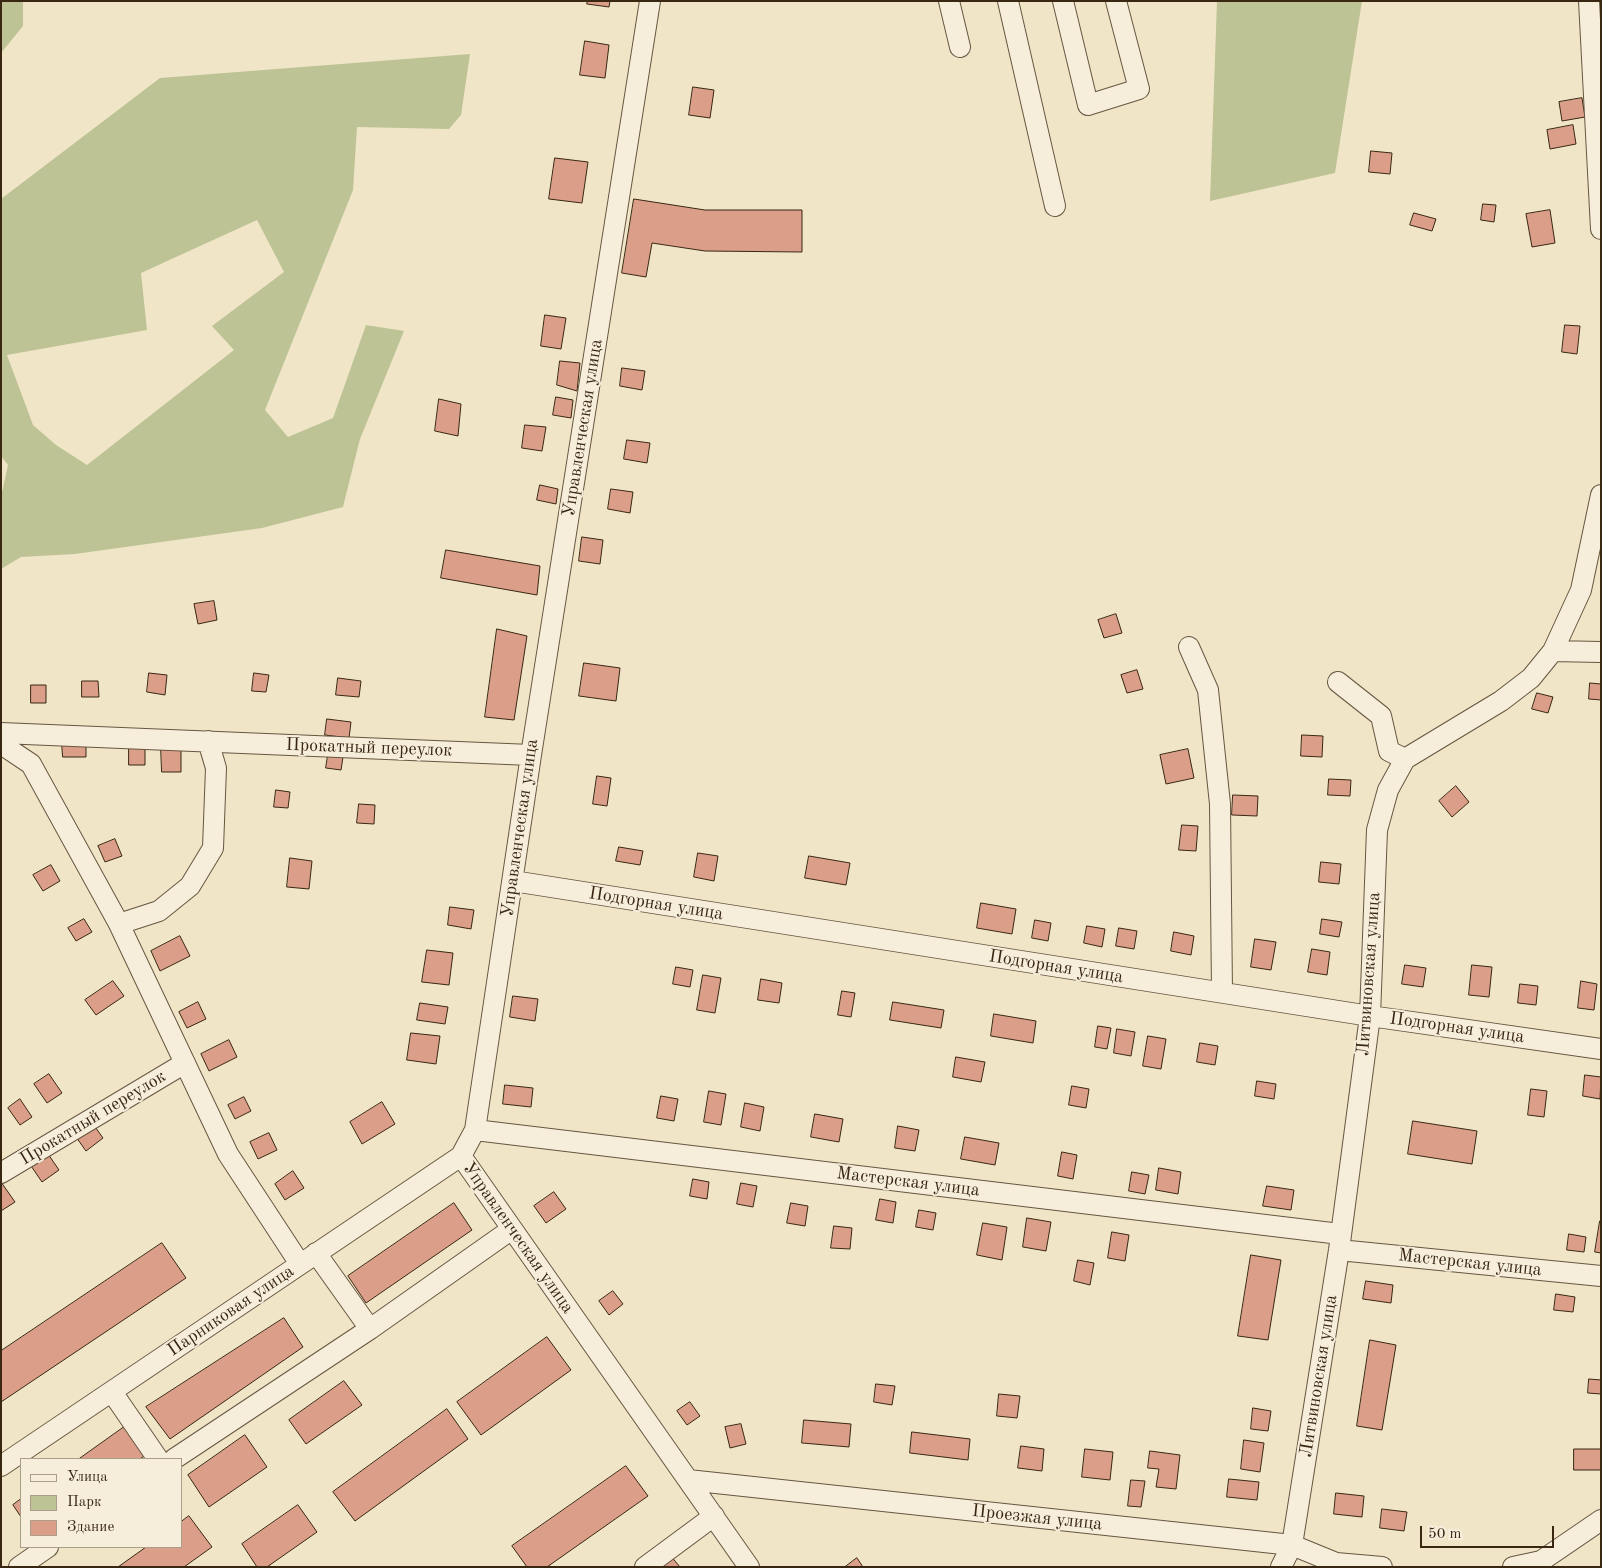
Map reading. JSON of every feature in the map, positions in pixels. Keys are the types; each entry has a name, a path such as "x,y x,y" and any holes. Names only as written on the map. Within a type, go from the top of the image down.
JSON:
{"street":[{"name":"Управленческая улица","path":"650,1 531,755 475,1130 461,1156 749,1567"},
{"path":"949,1 960,48"},
{"path":"1008,1 1055,206"},
{"path":"1062,1 1088,105 1139,89 1116,1"},
{"path":"1589,1 1601,229"},
{"path":"1338,682 1381,716 1389,751 1405,759 1501,701 1531,678 1553,652 1581,590 1601,495"},
{"path":"1189,647 1208,690 1220,804 1222,992"},
{"path":"1553,652 1601,652"},
{"name":"Прокатный переулок","path":"1,733 531,755"},
{"path":"119,924 159,912 190,886 213,848 216,768 208,741"},
{"name":"Прокатный переулок","path":"1,744 31,764 119,924 228,1154 308,1258 370,1329"},
{"name":"Литвиновская улица","path":"1281,1567 1292,1546 1340,1242 1370,1016 1377,830 1388,790 1405,759"},
{"name":"Подгорная улица","path":"513,881 1370,1016 1601,1049"},
{"name":"Прокатный переулок","path":"1,1173 185,1063"},
{"name":"Мастерская улица","path":"475,1130 1601,1276"},
{"name":"Парниковая улица","path":"1,1466 461,1156"},
{"path":"176,1458 370,1329 512,1229"},
{"path":"112,1392 157,1458"},
{"name":"Проезжая улица","path":"688,1480 1292,1546 1336,1563 1382,1567"},
{"path":"645,1567 714,1516"},
{"path":"1513,1567 1541,1560 1601,1520"},
{"path":"20,1567 47,1548"}],"green space":[{"path":"1,1 23,1 23,26 1,53"},
{"path":"1217,1 1362,1 1335,173 1210,201"},
{"path":"470,54 461,115 449,129 357,127 353,190 265,410 288,437 333,418 366,325 404,331 360,439 343,507 262,528 75,554 21,557 1,569 1,497 8,465 1,456 1,199 160,78","holes":["257,220 284,272 212,326 234,350 87,465 56,445 33,425 7,355 147,330 141,273"]}],"building":[{"path":"588,1 610,1 609,7 587,4"},
{"path":"585,41 609,45 605,78 580,75"},
{"path":"693,87 714,90 710,118 689,115"},
{"path":"1582,98 1585,117 1562,121 1559,102"},
{"path":"1573,125 1576,144 1550,149 1547,130"},
{"path":"1371,151 1392,153 1390,174 1369,172"},
{"path":"555,158 588,162 582,203 549,199"},
{"path":"634,199 705,210 802,210 802,252 705,251 652,243 646,277 622,273"},
{"path":"1483,204 1496,205 1494,222 1481,220"},
{"path":"1550,210 1555,243 1532,247 1526,214"},
{"path":"1414,213 1436,219 1432,231 1410,225"},
{"path":"545,315 566,318 561,349 541,346"},
{"path":"1565,325 1580,326 1577,354 1562,352"},
{"path":"560,361 580,363 577,391 557,385"},
{"path":"622,368 645,371 642,390 620,386"},
{"path":"556,397 573,400 571,418 553,415"},
{"path":"439,399 461,404 458,436 435,431"},
{"path":"525,425 546,427 542,451 522,448"},
{"path":"627,440 650,443 647,463 624,459"},
{"path":"540,485 558,489 556,504 537,500"},
{"path":"611,489 633,492 630,513 608,509"},
{"path":"582,537 603,540 600,564 579,561"},
{"path":"446,550 540,566 537,595 441,578"},
{"path":"214,601 217,620 198,624 194,604"},
{"path":"1116,614 1122,633 1104,638 1098,620"},
{"path":"497,629 527,636 514,720 485,717"},
{"path":"584,663 620,668 616,701 579,696"},
{"path":"1137,670 1143,689 1127,693 1121,675"},
{"path":"149,673 167,675 165,695 147,692"},
{"path":"254,673 269,675 266,692 252,691"},
{"path":"338,678 361,681 359,697 336,695"},
{"path":"82,681 98,681 99,697 82,697"},
{"path":"1590,683 1601,684 1601,700 1589,699"},
{"path":"31,685 46,685 46,703 31,703"},
{"path":"1537,693 1553,697 1548,713 1532,709"},
{"path":"327,719 351,722 349,738 325,735"},
{"path":"1302,735 1323,736 1322,757 1301,756"},
{"path":"62,743 86,743 86,757 63,757"},
{"path":"129,744 145,744 145,765 129,765"},
{"path":"161,748 181,748 181,772 162,772"},
{"path":"1188,749 1194,778 1166,784 1160,755"},
{"path":"328,755 343,757 341,770 326,768"},
{"path":"597,776 611,778 607,806 593,804"},
{"path":"1329,779 1351,780 1350,796 1328,795"},
{"path":"1456,786 1469,802 1452,817 1439,801"},
{"path":"276,790 290,792 288,808 274,807"},
{"path":"1233,795 1258,796 1257,816 1232,815"},
{"path":"359,804 375,805 374,824 357,823"},
{"path":"1182,825 1198,826 1196,851 1179,850"},
{"path":"115,839 122,856 105,862 98,846"},
{"path":"619,847 643,851 640,865 616,861"},
{"path":"698,853 718,856 714,881 694,877"},
{"path":"809,856 850,863 846,885 805,878"},
{"path":"290,858 312,861 309,889 287,887"},
{"path":"1321,862 1341,864 1339,884 1319,882"},
{"path":"51,865 60,881 43,891 33,875"},
{"path":"981,903 1016,909 1012,934 977,928"},
{"path":"450,907 474,910 471,929 448,925"},
{"path":"84,919 92,932 76,941 68,928"},
{"path":"1322,919 1342,922 1339,937 1320,934"},
{"path":"1035,920 1051,923 1048,941 1032,938"},
{"path":"1087,926 1105,929 1102,947 1084,943"},
{"path":"1119,928 1137,931 1134,949 1116,946"},
{"path":"1174,932 1194,936 1191,955 1171,951"},
{"path":"180,936 190,956 160,971 151,951"},
{"path":"1255,939 1276,942 1271,970 1251,967"},
{"path":"1312,949 1330,952 1327,975 1308,972"},
{"path":"427,950 453,953 449,985 422,982"},
{"path":"1405,965 1426,968 1423,987 1402,984"},
{"path":"1472,965 1492,967 1489,997 1469,995"},
{"path":"676,967 693,970 690,987 673,984"},
{"path":"703,975 721,978 715,1013 697,1010"},
{"path":"761,979 782,983 779,1003 758,1000"},
{"path":"113,981 124,996 96,1015 85,1000"},
{"path":"1581,981 1597,984 1594,1010 1578,1008"},
{"path":"1520,984 1538,986 1536,1005 1518,1003"},
{"path":"842,991 855,993 851,1017 838,1015"},
{"path":"513,996 538,999 535,1021 510,1017"},
{"path":"198,1002 206,1019 187,1028 179,1012"},
{"path":"893,1002 944,1010 941,1028 890,1020"},
{"path":"420,1003 448,1007 445,1024 417,1020"},
{"path":"994,1014 1036,1021 1033,1043 991,1036"},
{"path":"1098,1026 1111,1028 1107,1049 1095,1047"},
{"path":"1117,1029 1135,1032 1131,1056 1114,1053"},
{"path":"411,1033 440,1036 436,1064 407,1060"},
{"path":"1148,1036 1166,1039 1161,1069 1143,1066"},
{"path":"229,1040 237,1057 209,1071 201,1054"},
{"path":"1200,1043 1218,1046 1215,1065 1197,1062"},
{"path":"956,1057 985,1062 981,1082 953,1077"},
{"path":"49,1074 62,1093 47,1103 34,1084"},
{"path":"1585,1075 1601,1077 1600,1099 1583,1096"},
{"path":"1257,1081 1276,1084 1274,1099 1255,1096"},
{"path":"505,1085 533,1088 531,1107 503,1104"},
{"path":"1072,1086 1089,1089 1086,1108 1069,1105"},
{"path":"1531,1089 1547,1091 1544,1117 1528,1115"},
{"path":"709,1091 726,1094 721,1125 704,1122"},
{"path":"661,1096 678,1099 674,1121 657,1118"},
{"path":"244,1097 251,1111 235,1119 228,1105"},
{"path":"20,1099 32,1117 20,1125 8,1108"},
{"path":"382,1102 395,1124 362,1144 350,1122"},
{"path":"745,1103 764,1107 760,1131 741,1127"},
{"path":"815,1114 843,1119 839,1142 811,1137"},
{"path":"1413,1121 1477,1131 1472,1164 1408,1154"},
{"path":"93,1124 103,1138 86,1151 76,1137"},
{"path":"898,1126 919,1130 915,1151 895,1148"},
{"path":"269,1133 277,1150 258,1159 250,1142"},
{"path":"965,1137 999,1143 995,1165 961,1159"},
{"path":"46,1151 59,1170 42,1182 29,1163"},
{"path":"1062,1152 1077,1155 1073,1179 1058,1176"},
{"path":"1159,1168 1181,1172 1178,1194 1156,1190"},
{"path":"293,1171 304,1188 285,1200 275,1184"},
{"path":"1132,1172 1149,1175 1145,1194 1129,1191"},
{"path":"693,1179 709,1182 707,1199 690,1196"},
{"path":"1,1182 15,1202 1,1211"},
{"path":"741,1183 757,1186 753,1207 737,1204"},
{"path":"1267,1186 1294,1190 1291,1210 1263,1206"},
{"path":"554,1192 566,1209 546,1223 534,1206"},
{"path":"880,1199 896,1202 893,1223 876,1220"},
{"path":"454,1203 472,1230 366,1303 348,1276"},
{"path":"791,1203 808,1206 805,1226 787,1223"},
{"path":"919,1210 936,1213 933,1230 916,1227"},
{"path":"1027,1218 1051,1222 1046,1251 1023,1247"},
{"path":"1601,1221 1601,1253 1595,1252"},
{"path":"983,1223 1007,1227 1002,1260 977,1255"},
{"path":"834,1226 852,1228 850,1249 831,1248"},
{"path":"1112,1232 1129,1235 1125,1261 1108,1258"},
{"path":"1569,1234 1586,1237 1584,1252 1567,1250"},
{"path":"162,1243 186,1278 1,1402 1,1351"},
{"path":"1251,1255 1281,1260 1268,1340 1238,1336"},
{"path":"1078,1260 1094,1263 1090,1285 1074,1281"},
{"path":"1366,1281 1393,1285 1391,1303 1363,1299"},
{"path":"613,1291 623,1304 609,1315 599,1301"},
{"path":"1556,1294 1575,1297 1573,1312 1554,1310"},
{"path":"284,1318 303,1347 170,1439 146,1407"},
{"path":"547,1337 571,1370 481,1435 457,1402"},
{"path":"1370,1340 1396,1345 1382,1430 1357,1426"},
{"path":"1589,1379 1601,1380 1601,1394 1588,1393"},
{"path":"344,1381 362,1405 306,1444 289,1420"},
{"path":"876,1384 895,1386 892,1405 874,1402"},
{"path":"999,1394 1020,1396 1017,1418 997,1416"},
{"path":"690,1402 700,1416 687,1425 677,1411"},
{"path":"1253,1408 1271,1411 1268,1431 1251,1429"},
{"path":"447,1409 468,1439 355,1521 333,1492"},
{"path":"804,1420 851,1424 849,1447 802,1443"},
{"path":"741,1424 746,1444 730,1448 725,1427"},
{"path":"127,1425 147,1454 141,1458 80,1458"},
{"path":"912,1432 970,1439 968,1460 910,1453"},
{"path":"245,1435 267,1467 209,1507 188,1475"},
{"path":"1244,1440 1264,1443 1260,1472 1241,1469"},
{"path":"1021,1446 1044,1449 1042,1471 1018,1468"},
{"path":"1085,1449 1113,1452 1110,1480 1082,1477"},
{"path":"1574,1449 1601,1449 1601,1470 1574,1470"},
{"path":"1150,1451 1180,1455 1176,1489 1156,1487 1159,1469 1148,1468"},
{"path":"626,1466 648,1496 547,1567 527,1567 512,1546"},
{"path":"1229,1479 1259,1482 1257,1500 1227,1497"},
{"path":"1131,1480 1145,1481 1141,1507 1128,1506"},
{"path":"1336,1493 1364,1496 1362,1517 1334,1514"},
{"path":"20,1500 20,1516 13,1505"},
{"path":"298,1505 317,1532 267,1567 257,1567 242,1544"},
{"path":"1382,1509 1407,1512 1404,1531 1380,1528"},
{"path":"189,1516 212,1547 184,1567 118,1567 145,1548 182,1548 182,1521"},
{"path":"670,1555 680,1567 655,1567"},
{"path":"857,1558 863,1567 845,1567"}]}
